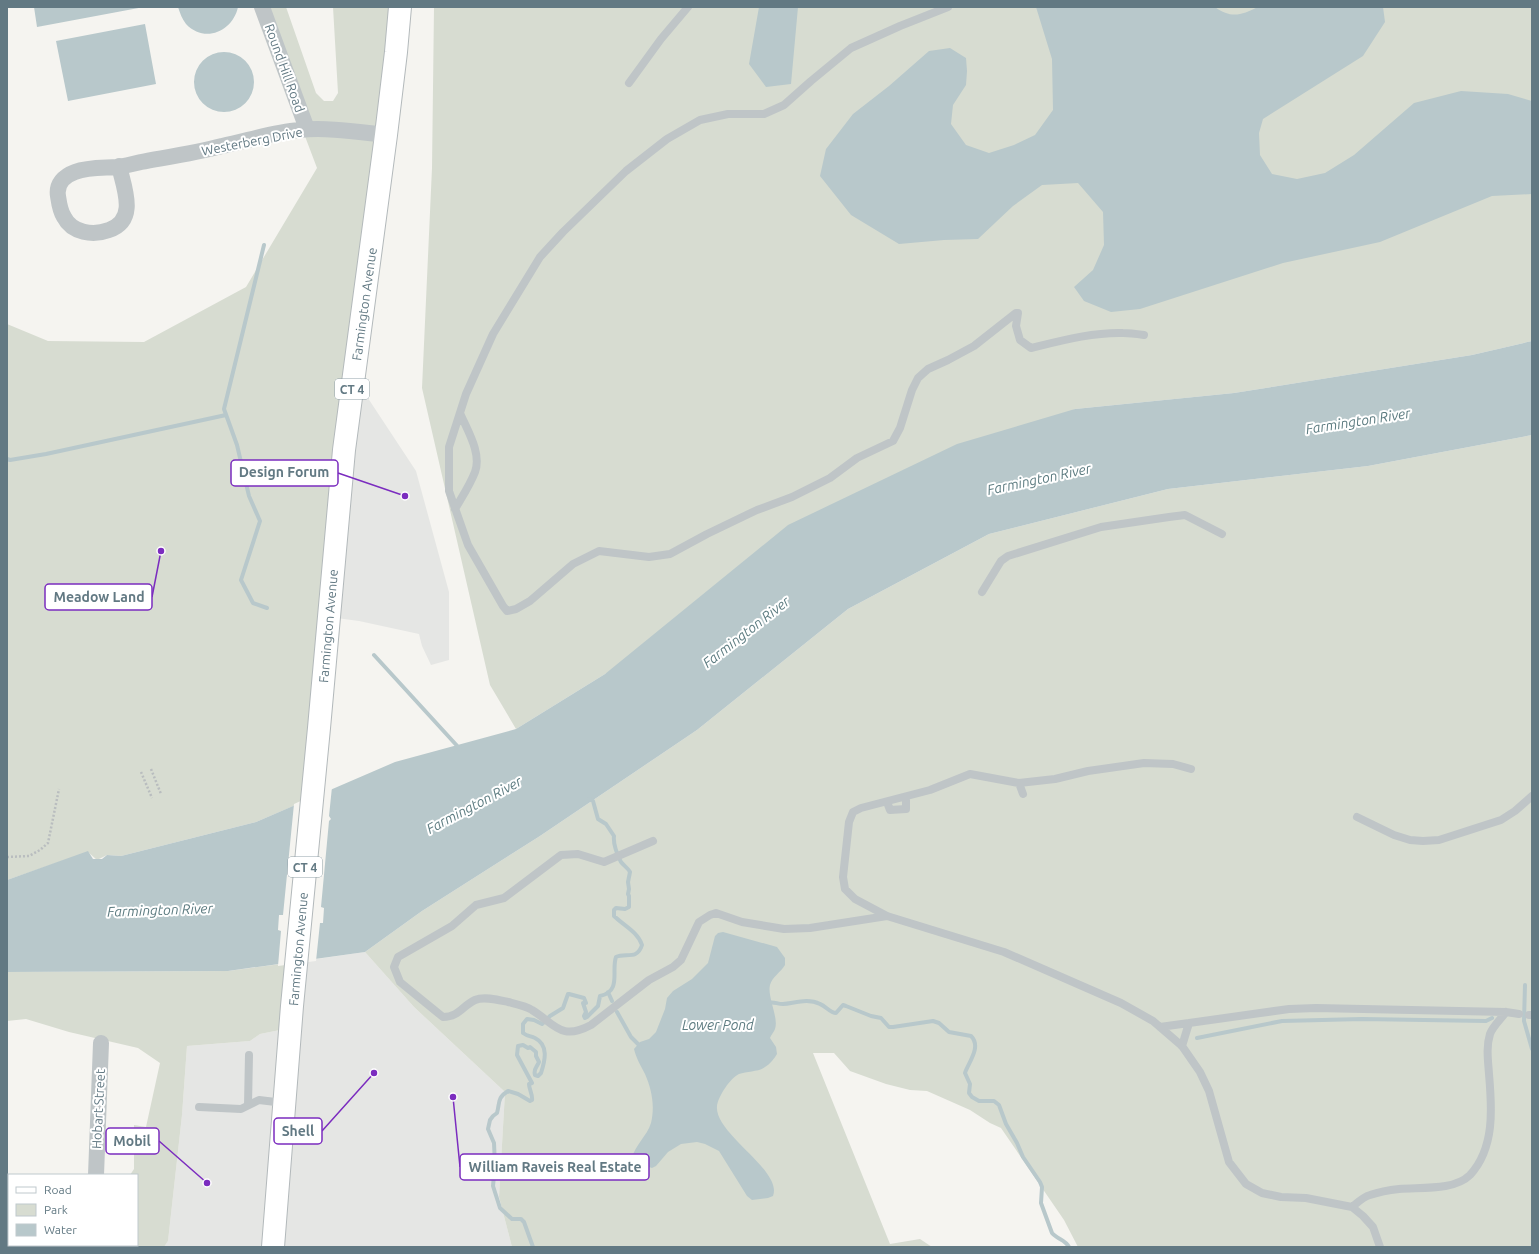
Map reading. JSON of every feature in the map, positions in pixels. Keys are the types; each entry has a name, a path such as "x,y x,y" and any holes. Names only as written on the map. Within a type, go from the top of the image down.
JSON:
{"main road":[{"name":"Farmington Avenue","path":"273,1247 292,1006 344,450 386,135 400,7"}],"street":[{"name":"Round Hill Road","path":"262,7 307,129"},
{"name":"Westerberg Drive","path":"119,166 127,207 126,215 121,222 113,228 99,233 87,233 72,226 66,221 61,210 57,193 59,184 69,175 82,170 119,166 210,149 283,132 307,129 386,135"},
{"name":"Hobart Street","path":"96,1174 101,1043"}],"lane":[{"path":"630,83 661,39 688,7"},
{"path":"948,7 851,48 784,105 764,114 728,114 700,120 667,139 626,171 563,232 540,257 493,334 466,394 449,447 449,491 455,509 468,545 503,606 507,611 516,609 530,601 573,564 599,551 649,556 670,554 721,527 757,510 792,497 830,478 857,458 892,441 900,428 912,390 918,378 928,368 948,360 974,346 1016,313 1018,313 1016,326 1020,340 1031,348 1060,341 1103,334 1122,333 1144,335"},
{"path":"455,509 476,471 477,457 472,439 460,413"},
{"path":"982,592 1001,561 1008,556 1101,527 1153,518 1185,515 1222,534"},
{"path":"1191,769 1173,764 1144,763 1088,771 1055,779 1019,783 970,774 930,790 861,808 853,812 848,822 843,877 845,889 855,899 887,916 1004,952 1121,1003 1160,1027 1182,1046 1200,1072 1209,1090 1229,1162 1246,1184 1262,1193 1274,1196 1306,1198 1352,1207 1373,1227 1380,1247"},
{"path":"957,778 970,767"},
{"path":"1019,783 1023,794"},
{"path":"1357,818 1394,835 1410,840 1439,840 1501,820 1515,811 1532,796"},
{"path":"887,802 890,810 906,809 906,797"},
{"path":"896,799 898,810"},
{"path":"653,841 604,862 578,854 561,855 504,898 476,904 452,926 398,957 394,968 400,982 443,1017 456,1015 476,999 485,998 508,1002 530,1009 560,1030 571,1032 582,1030 591,1025 649,980 673,968 681,960 700,922 710,915 716,913 742,922 784,928 810,928 887,916"},
{"path":"1160,1027 1289,1009 1316,1008 1506,1012 1519,1014"},
{"path":"1352,1207 1368,1196 1399,1189 1451,1186 1469,1176 1477,1166 1487,1144 1491,1126 1488,1046 1491,1033 1506,1012"},
{"path":"1182,1046 1189,1023"},
{"path":"248,1106 249,1055"},
{"path":"199,1107 241,1109 259,1100 285,1103"}],"path":[{"path":"151,769 161,794"},
{"path":"141,772 152,798"},
{"path":"7,857 29,856 40,850 48,843 59,789"}],"shaded area":[{"path":"354,377 416,471 449,592 449,660 431,665 422,646 419,634 359,621 329,617"},
{"path":"365,952 414,1007 505,1092 499,1197 512,1247 164,1247 168,1241 182,1115 187,1046 250,1041 260,1034 290,1028 296,962"}],"green space":[{"path":"256,7 286,7 316,93 324,101 333,101 338,93 333,7 400,7 312,798 256,822 121,856 107,855 97,860 88,852 7,880 7,324 48,341 144,342 246,287 317,168"},
{"path":"434,7 1532,7 1532,341 1472,355 1234,393 1075,409 605,674 516,729 490,685 422,388 432,168"},
{"path":"1532,435 1532,1247 1078,1247 1064,1220 1001,1128 970,1110 927,1091 910,1090 886,1084 850,1071 834,1053 813,1053 890,1244 920,1239 932,1247 512,1247 499,1197 505,1092 414,1007 365,952 422,911 540,836 697,730 848,609 989,534 1168,489 1368,466"},
{"path":"296,962 290,1028 260,1034 250,1041 187,1046 182,1115 168,1241 164,1247 96,1247 138,1246 138,1174 131,1174 134,1169 134,1125 146,1127 160,1063 138,1048 69,1032 26,1019 7,1021 7,972 228,971"}],"water":[{"path":"34,7 144,7 37,27"},
{"path":"178,7 238,7 230,23 217,32 209,34 193,30 186,24"},
{"path":"759,7 798,7 791,84 766,87 749,64"},
{"path":"1036,7 1215,7 1226,13 1242,14 1258,7 1383,7 1385,22 1363,56 1263,119 1259,133 1260,155 1272,174 1297,179 1325,173 1354,155 1414,103 1461,91 1508,94 1532,101 1532,194 1492,196 1380,242 1283,263 1140,309 1111,312 1084,301 1074,287 1093,270 1104,245 1103,212 1078,183 1042,185 1013,206 978,239 899,244 851,215 820,176 826,149 853,114 889,86 929,51 950,48 966,58 966,85 953,105 951,124 966,145 989,153 1014,145 1035,135 1053,110 1052,59"},
{"path":"145,24 156,84 68,101 56,41"},
{"path":"224,52 240,57 245,61 249,66 254,82 249,98 245,103 240,107 224,112 208,107 203,103 199,98 194,82 199,66 203,61 208,57"},
{"name":"Farmington River","path":"1532,341 1532,435 1368,466 1168,489 989,534 848,609 697,730 540,836 422,911 365,952 228,971 7,972 7,880 88,851 93,859 102,859 107,855 121,856 256,822 395,762 516,729 605,674 788,525 957,444 1075,409 1234,393 1472,355"},
{"name":"Lower Pond","path":"723,932 777,947 785,958 785,965 770,985 770,995 776,1024 775,1030 770,1038 776,1047 777,1054 767,1066 762,1069 739,1074 732,1079 725,1088 717,1106 719,1117 726,1128 759,1163 768,1175 773,1186 773,1196 768,1198 752,1200 747,1196 719,1151 705,1144 697,1142 681,1144 668,1152 656,1166 652,1168 634,1161 632,1158 649,1128 653,1110 649,1086 634,1049 640,1042 649,1039 656,1032 665,1009 667,998 673,991 692,979 708,963 715,936 718,933"}],"pier":[{"path":"332,787 329,816 331,819 329,821 321,907 324,908 323,923 320,923 316,961 278,966 281,931 278,930 279,915 283,915 294,804"}],"waterway":[{"path":"264,245 224,409 237,445 249,496 260,521 241,580 253,603 267,608"},
{"path":"7,459 10,460 46,454 226,415"},
{"path":"374,655 460,749"},
{"path":"533,1247 524,1222 521,1219 512,1219 500,1208 493,1186 495,1165 494,1143 488,1129 490,1120 497,1113 500,1098 508,1091 518,1094 530,1101 532,1100 529,1084 532,1083 517,1055 518,1046 523,1045 528,1048 530,1047 536,1052 539,1062 535,1070 535,1075 538,1076 541,1073 545,1054 539,1041 523,1033 523,1024 527,1019 534,1020 542,1024 550,1016 563,1008 568,994 584,998 586,1003 583,1003 586,1012 584,1016 585,1018 587,1017 598,1006 600,996 611,990 614,980 616,957 634,955 640,950 642,945 634,932 614,916 614,910 616,908 625,909 629,907 628,882 630,872 618,856 614,836 606,824 598,819 593,801 589,799"},
{"path":"1525,985 1524,1021 1532,1049"},
{"path":"608,992 612,1001"},
{"path":"768,1003 772,1002 783,1004 811,1001 836,1013 843,1005 871,1016 881,1018 889,1027 933,1021 939,1023 949,1032 971,1036 974,1040 975,1050 965,1073 970,1084 969,1093 972,1097 979,1101 994,1101 999,1105 1006,1124 1023,1157 1040,1182 1042,1187 1041,1203 1052,1233 1069,1247"},
{"path":"617,1012 631,1037 640,1046"},
{"path":"1197,1038 1282,1021 1362,1019 1486,1021 1492,1018"}],"place":[{"name":"Design Forum","path":"405,496"},
{"name":"Meadow Land","path":"161,551"},
{"name":"Shell","path":"374,1073"},
{"name":"William Raveis Real Estate","path":"453,1097"},
{"name":"Mobil","path":"207,1183"}]}
